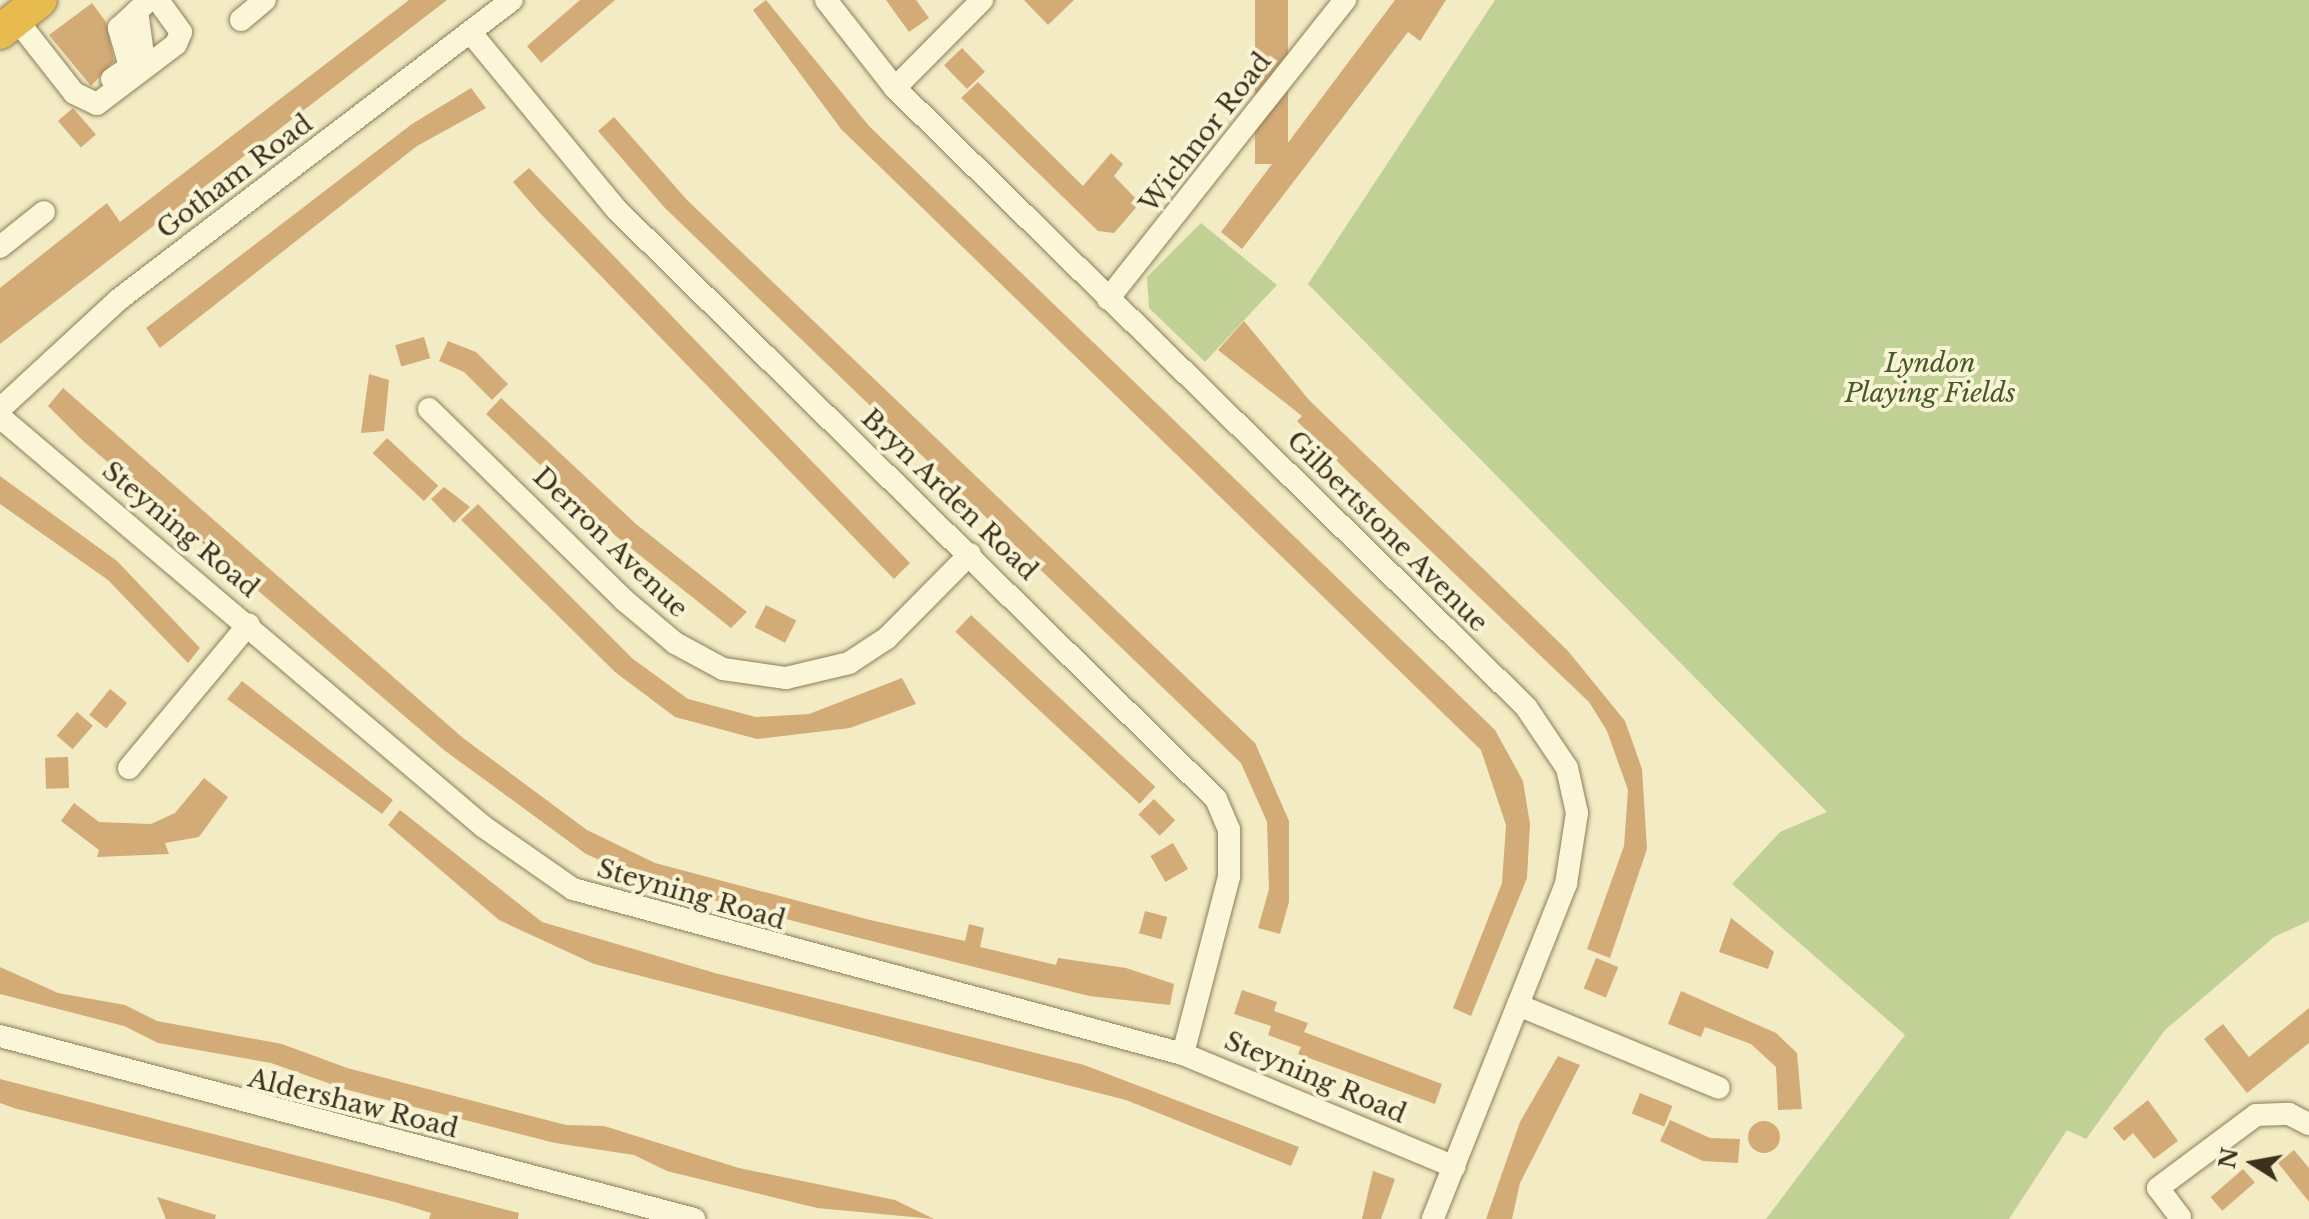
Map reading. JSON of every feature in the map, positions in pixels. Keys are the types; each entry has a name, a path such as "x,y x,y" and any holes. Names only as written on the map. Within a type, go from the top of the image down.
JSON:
{"street":[{"path":"22,22 74,93 97,104 176,44 181,32 158,0"},
{"path":"241,20 265,0"},
{"name":"Gotham Road","path":"0,409 118,300 512,0"},
{"name":"Gilbertstone Avenue","path":"826,0 895,88 1550,736 1577,813 1575,849 1518,1005 1433,1219"},
{"path":"895,88 982,0"},
{"name":"Wichnor Road","path":"1108,299 1345,0"},
{"path":"22,22 47,44 91,93 130,67 143,54 143,6"},
{"name":"Bryn Arden Road","path":"471,33 617,210 1201,780 1229,829 1229,877 1183,1054"},
{"path":"0,247 44,212"},
{"name":"Derron Avenue","path":"429,409 624,600 696,658 731,671 786,678 849,663 887,638 970,554"},
{"name":"Steyning Road","path":"0,417 249,624 484,827 573,889 1183,1054 1454,1167"},
{"path":"129,768 249,624"},
{"path":"1518,1005 1719,1088"},
{"name":"Aldershaw Road","path":"0,1036 694,1219"},
{"path":"2180,1217 2158,1188 2256,1115 2289,1114 2309,1124"}],"green space":[{"name":"Lyndon Playing Fields","path":"1495,0 2309,0 2309,921 2274,937 2165,1030 2086,1139 2067,1130 2009,1219 1766,1219 1905,1035 1732,884 1780,832 1827,812 1308,284"},
{"path":"1201,223 1277,285 1205,362 1149,308 1147,277"}],"building":[{"path":"409,0 447,0 0,344 0,288 107,203 120,222"},
{"path":"580,0 615,0 541,63 527,46"},
{"path":"766,0 869,126 1495,730 1523,781 1530,824 1527,878 1471,1016 1453,1008 1502,883 1506,825 1481,750 841,129 753,10"},
{"path":"886,0 916,0 929,18 909,32"},
{"path":"1024,0 1074,0 1048,25"},
{"path":"1255,0 1288,0 1288,164 1255,164"},
{"path":"1395,0 1446,0 1420,41 1408,32 1242,249 1221,232"},
{"path":"92,3 106,22 114,61 91,86 49,35"},
{"path":"962,48 985,72 967,89 944,65"},
{"path":"978,82 1083,186 1111,153 1123,164 1114,176 1140,203 1114,233 1098,231 961,98"},
{"path":"471,88 486,108 417,146 160,348 146,328 412,124"},
{"path":"73,108 96,134 81,148 58,121"},
{"path":"614,117 687,200 1255,743 1289,821 1289,902 1280,934 1258,928 1269,889 1267,822 1241,763 665,208 598,131"},
{"path":"529,168 910,563 894,579 538,211 513,182"},
{"path":"1244,321 1309,400 1568,651 1625,721 1642,769 1647,849 1610,958 1587,949 1624,846 1628,790 1607,731 1589,702 1347,471 1297,421 1302,416 1218,350"},
{"path":"424,337 430,358 401,366 395,345"},
{"path":"448,341 476,352 508,384 492,400 464,372 439,361"},
{"path":"369,374 389,380 384,431 361,433"},
{"path":"63,388 463,738 587,830 655,863 870,920 965,941 969,924 984,928 980,947 1056,965 1058,958 1126,968 1174,984 1170,1005 1089,996 836,932 656,885 586,854 444,750 82,440 48,406"},
{"path":"501,398 636,524 747,612 731,628 617,537 486,414"},
{"path":"387,438 438,486 424,501 373,453"},
{"path":"0,476 117,561 200,648 188,663 108,580 0,504"},
{"path":"444,487 470,507 454,523 431,499"},
{"path":"478,504 633,659 688,699 756,717 809,714 902,678 916,704 850,728 757,739 675,717 615,672 461,520"},
{"path":"766,605 796,620 785,643 755,627"},
{"path":"971,615 1155,787 1140,804 955,632"},
{"path":"242,681 393,800 382,814 227,699"},
{"path":"110,689 127,703 106,728 89,715"},
{"path":"77,712 93,726 73,749 57,735"},
{"path":"68,757 69,788 46,789 45,758"},
{"path":"204,778 228,797 199,837 165,843 169,854 97,857 99,850 61,821 74,803 99,822 151,824 175,813"},
{"path":"1154,799 1175,820 1160,836 1138,815"},
{"path":"400,810 542,922 715,973 1084,1065 1299,1147 1291,1166 1126,1100 594,964 499,920 388,825"},
{"path":"1173,843 1188,869 1165,882 1150,856"},
{"path":"1145,911 1167,917 1161,939 1139,933"},
{"path":"1731,918 1774,952 1768,969 1719,952"},
{"path":"1596,958 1618,967 1606,998 1584,989"},
{"path":"0,967 58,993 125,1005 157,1021 282,1044 347,1068 566,1125 604,1126 739,1168 895,1200 934,1219 817,1208 667,1171 634,1155 555,1143 348,1090 271,1063 158,1043 124,1026 0,994"},
{"path":"1242,990 1277,1002 1274,1011 1308,1023 1304,1032 1442,1084 1435,1104 1298,1054 1301,1047 1268,1035 1271,1026 1234,1014"},
{"path":"1681,991 1776,1033 1797,1053 1802,1109 1778,1110 1776,1067 1751,1044 1705,1027 1701,1037 1668,1024"},
{"path":"2309,1008 2309,1043 2247,1093 2204,1039 2223,1024 2249,1057"},
{"path":"1558,1056 1580,1065 1520,1183 1512,1219 1486,1219 1520,1122"},
{"path":"0,1079 519,1213 518,1219 429,1219 431,1213 395,1202 17,1109 0,1103"},
{"path":"1640,1093 1672,1106 1664,1127 1632,1113"},
{"path":"2148,1100 2178,1141 2154,1159 2133,1133 2124,1141 2113,1128"},
{"path":"1670,1120 1710,1138 1740,1139 1738,1163 1703,1161 1660,1141"},
{"path":"1764,1121 1775,1126 1780,1137 1775,1148 1764,1153 1753,1148 1748,1137 1753,1126"},
{"path":"2294,1150 2309,1168 2309,1202 2278,1163"},
{"path":"2243,1169 2255,1183 2222,1211 2211,1197"},
{"path":"1373,1171 1395,1179 1381,1219 1362,1219"},
{"path":"157,1197 216,1215 215,1219 166,1219"}]}
